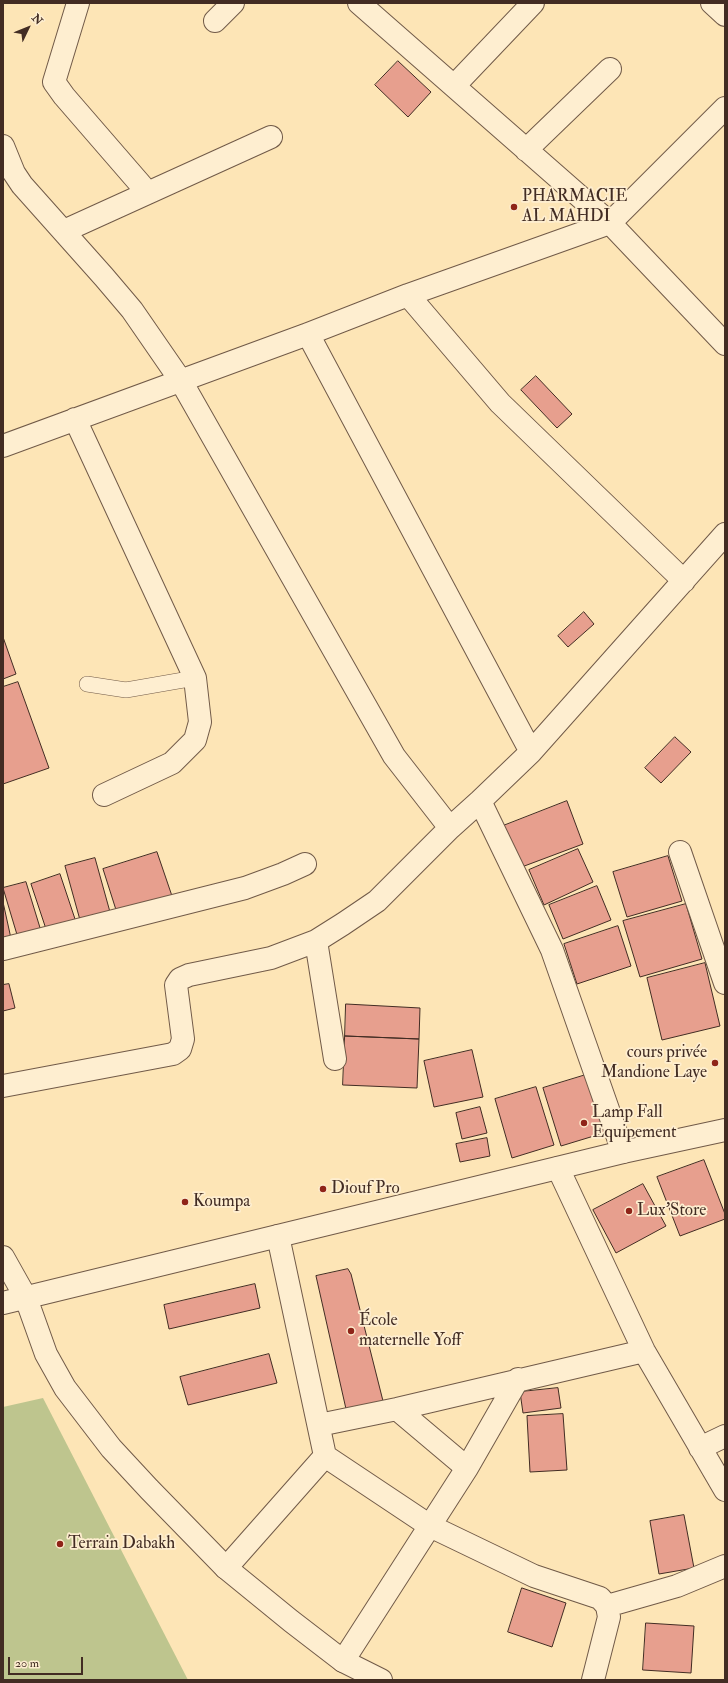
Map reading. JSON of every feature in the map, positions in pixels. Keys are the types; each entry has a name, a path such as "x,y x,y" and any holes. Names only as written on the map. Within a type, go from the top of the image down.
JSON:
{"street":[{"path":"78,3 54,82 64,96 148,193"},
{"path":"215,21 233,3"},
{"path":"359,3 610,223 725,344"},
{"path":"454,86 533,3"},
{"path":"712,3 725,15"},
{"path":"526,150 610,69"},
{"path":"3,446 308,334 408,295 610,223 725,108"},
{"path":"64,231 271,137"},
{"path":"3,146 14,172 22,186 64,231 132,310 181,381 394,756 450,828"},
{"path":"408,295 500,403 684,581"},
{"path":"308,334 531,752"},
{"path":"75,420 195,678 200,722 194,740 172,764 104,795"},
{"path":"3,1086 173,1054 180,1049 183,1039 176,985 180,979 189,975 271,958 316,941 377,901 450,828 531,752 725,534"},
{"path":"480,801 552,950 623,1152"},
{"path":"680,852 725,983"},
{"path":"3,949 245,888 305,864"},
{"path":"316,941 335,1059"},
{"path":"3,1303 623,1152 725,1130"},
{"path":"558,1168 644,1351 725,1490"},
{"path":"278,1236 325,1456 430,1526 534,1576 600,1598 607,1606 609,1617 594,1680"},
{"path":"3,1257 26,1298 46,1354 65,1388 111,1448 226,1568 343,1661 370,1678"},
{"path":"319,1425 397,1409 518,1379 644,1351"},
{"path":"343,1661 467,1468 518,1379"},
{"path":"397,1409 467,1468"},
{"path":"700,1448 725,1436"},
{"path":"226,1568 325,1456"},
{"path":"607,1606 677,1586 725,1566"}],"lane":[{"path":"87,684 126,690 195,678"}],"green space":[{"name":"Terrain Dabakh","path":"43,1398 188,1680 3,1680 3,1407"}],"building":[{"path":"398,61 431,92 408,117 375,85"},
{"path":"536,376 572,414 557,428 521,390"},
{"path":"584,612 594,624 568,647 558,636"},
{"path":"3,637 16,674 3,679"},
{"path":"18,682 49,768 3,784 3,687"},
{"path":"675,737 691,752 661,783 645,768"},
{"path":"567,801 583,844 519,868 503,826"},
{"path":"578,849 593,882 544,905 529,870"},
{"path":"157,852 172,896 117,913 103,869"},
{"path":"668,856 682,901 627,917 613,872"},
{"path":"95,858 110,912 80,920 65,866"},
{"path":"60,874 76,922 47,932 31,884"},
{"path":"26,882 41,931 18,938 3,888"},
{"path":"597,886 611,920 563,939 549,905"},
{"path":"3,902 12,943 3,945"},
{"path":"686,904 702,959 640,977 623,921"},
{"path":"618,926 631,966 577,984 564,944"},
{"path":"705,963 720,1026 662,1040 647,978"},
{"path":"9,984 15,1008 3,1011 3,985"},
{"path":"346,1004 420,1008 419,1039 345,1036"},
{"path":"345,1036 419,1039 417,1088 343,1085"},
{"path":"472,1050 483,1097 434,1107 424,1061"},
{"path":"589,1074 607,1132 561,1146 543,1088"},
{"path":"536,1087 554,1145 512,1158 495,1099"},
{"path":"480,1107 487,1133 462,1139 456,1113"},
{"path":"487,1138 490,1156 460,1162 456,1144"},
{"path":"704,1160 725,1214 725,1219 680,1236 657,1177"},
{"path":"643,1184 666,1226 616,1253 593,1210"},
{"path":"348,1269 351,1274 383,1401 346,1409 316,1276"},
{"path":"255,1284 260,1308 169,1329 164,1305"},
{"path":"269,1354 277,1383 188,1405 180,1377"},
{"path":"558,1388 561,1408 523,1413 520,1392"},
{"path":"563,1414 567,1470 530,1472 527,1416"},
{"path":"684,1515 694,1568 659,1574 650,1521"},
{"path":"522,1588 566,1603 552,1647 508,1632"},
{"path":"646,1623 694,1626 691,1673 643,1670"}],"place":[{"name":"PHARMACIE AL MAHDI","path":"514,207"},
{"name":"cours privée Mandione Laye","path":"715,1063"},
{"name":"Lamp Fall Equipement","path":"584,1123"},
{"name":"Diouf Pro","path":"323,1189"},
{"name":"Koumpa","path":"185,1202"},
{"name":"Lux'Store","path":"629,1211"},
{"name":"École maternelle Yoff","path":"351,1331"},
{"name":"Terrain Dabakh","path":"60,1544"}]}
